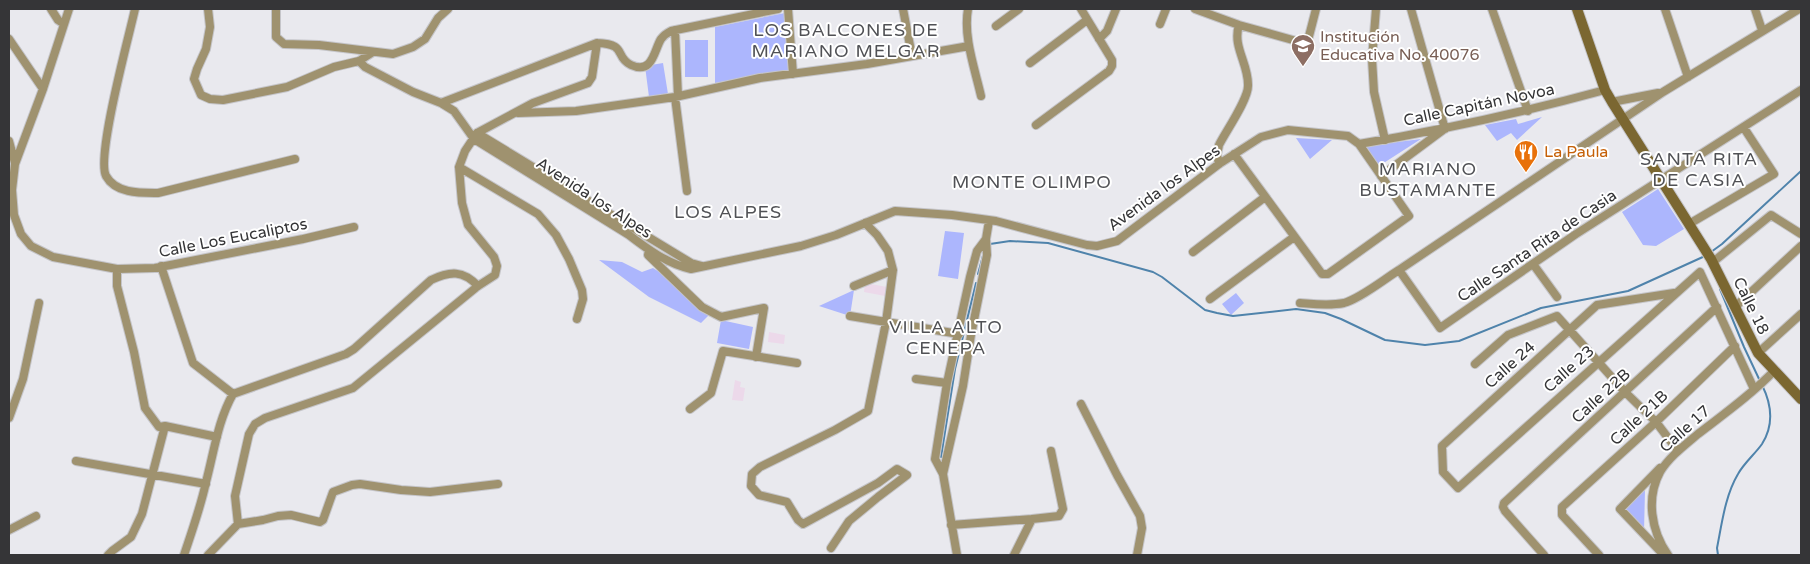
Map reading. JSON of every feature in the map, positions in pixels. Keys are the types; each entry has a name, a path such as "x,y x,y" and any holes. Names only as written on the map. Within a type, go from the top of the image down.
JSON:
{"street":[{"path":"51,9 58,20 64,24"},
{"path":"15,164 69,9"},
{"path":"135,9 122,59 104,156 105,174 111,183 121,189 138,193 158,193 295,160"},
{"path":"208,9 210,27 206,50 194,79 200,95 210,99 223,100 287,87 334,67 359,61 373,52"},
{"path":"276,9 276,36 284,44 319,45 392,54 413,47 425,39 438,18 448,9"},
{"path":"441,103 597,43 612,45 620,51 625,61 639,67 650,63 654,58 661,39 665,34 675,30 778,9"},
{"path":"788,9 794,74"},
{"path":"903,9 912,56"},
{"path":"968,9 969,46 981,96"},
{"path":"996,26 1020,9"},
{"path":"1036,126 1109,71 1112,66 1112,60 1081,9"},
{"path":"1099,39 1107,31 1116,9"},
{"path":"1160,24 1166,9"},
{"path":"1195,9 1239,25 1307,44 1316,9"},
{"path":"1376,9 1372,59 1374,92 1385,140"},
{"path":"1381,176 1445,129 1411,9"},
{"path":"1492,9 1528,111"},
{"name":"Calle 18","path":"1577,9 1605,90 1710,257 1758,353 1772,373 1799,393"},
{"path":"1666,9 1688,77"},
{"path":"1755,9 1762,30"},
{"path":"1300,303 1326,305 1344,302 1357,297 1663,92 1799,9"},
{"path":"1030,63 1087,20"},
{"path":"1219,164 1217,154 1219,145 1248,90 1248,79 1236,37 1239,25"},
{"path":"675,30 676,96 687,191"},
{"path":"9,39 43,88"},
{"path":"238,524 235,496 249,434 255,424 266,418 353,388 478,286 495,275 497,266 494,257 468,225 462,203 459,167 465,151 475,136 516,113 534,103 588,82 592,77 597,43"},
{"path":"516,113 576,111 676,96 760,78 867,64 969,46"},
{"path":"359,61 365,67 454,111 475,136"},
{"name":"Calle Capitán Novoa","path":"1359,144 1445,129 1528,111 1605,90"},
{"name":"Calle Santa Rita de Casia","path":"1399,270 1440,328 1576,234 1801,90"},
{"path":"1612,102 1663,92"},
{"path":"1689,224 1774,174 1744,128"},
{"name":"Avenida los Alpes","path":"475,136 629,235 649,250 682,267 691,269 801,246 894,211 990,221 1087,245 1107,245 1117,241 1219,164 1261,137 1288,130 1348,136 1359,144"},
{"name":"Avenida los Alpes","path":"475,136 691,263 703,267"},
{"path":"9,140 15,164"},
{"path":"1234,154 1320,273 1328,274 1408,216 1359,144"},
{"name":"Calle Los Eucaliptos","path":"15,164 12,190 14,215 21,234 31,246 53,257 117,269 161,266 303,239 354,227"},
{"path":"459,167 538,214 556,235 582,290 583,299 577,319"},
{"path":"1193,252 1265,197"},
{"path":"1710,257 1771,215 1801,234"},
{"path":"943,474 963,386 990,221"},
{"path":"831,548 849,521 907,475 897,469 878,483 804,524 798,520 787,502 759,495 751,486 752,474 760,467 835,430 868,411 886,322 893,270 888,251 877,235 865,223"},
{"path":"1210,299 1294,237"},
{"path":"957,555 943,474 935,459 947,383 977,251 987,244"},
{"path":"1736,306 1801,246"},
{"path":"649,250 648,255 702,307 710,312 721,317 764,308 756,357"},
{"path":"1533,264 1557,297"},
{"path":"161,266 192,363 233,394"},
{"path":"117,269 117,286 134,352 145,408 158,428 165,426 217,437"},
{"path":"854,286 893,270"},
{"name":"Calle 18","path":"1700,272 1735,346 1757,386"},
{"name":"Calle 23","path":"1458,488 1674,293 1700,272"},
{"path":"184,555 206,484 217,437 228,403 233,394 346,354 431,280 445,274 460,274 470,278 478,286"},
{"name":"Calle 24","path":"1458,488 1443,472 1442,446 1597,305 1674,293"},
{"path":"9,418 23,379 38,303"},
{"name":"Calle 22B","path":"1544,555 1505,511 1503,505 1505,501 1717,307"},
{"path":"1758,353 1801,314"},
{"path":"850,316 959,334"},
{"path":"1475,364 1508,335 1556,316 1625,392 1656,422 1678,451 1620,509 1666,555"},
{"name":"Calle 21B","path":"1599,555 1562,515 1561,509 1564,504 1656,422 1735,346"},
{"path":"690,409 711,393 723,352 798,363"},
{"name":"Calle 17","path":"1666,555 1653,526 1652,493 1660,472 1678,451 1772,373"},
{"path":"916,379 947,383"},
{"path":"1081,404 1140,516 1142,528 1137,555"},
{"path":"108,555 134,534 142,514 165,426"},
{"path":"951,525 1059,516 1063,509 1050,451"},
{"path":"76,461 206,484"},
{"path":"208,555 238,524 291,515 320,522 323,520 333,492 352,485 360,484 430,492 498,484"},
{"path":"9,530 36,516"},
{"path":"1014,555 1032,519"}],"shaded area":[{"path":"785,13 791,70 715,83 715,27"},
{"path":"685,40 708,40 708,77 685,77"},
{"path":"663,63 668,94 649,97 645,66"},
{"path":"1542,117 1517,140 1511,133 1497,141 1485,125 1516,119 1518,124"},
{"path":"1296,138 1332,140 1310,159"},
{"path":"1421,139 1379,166 1366,146"},
{"path":"1658,189 1684,229 1656,246 1643,245 1622,212"},
{"path":"945,231 964,233 958,279 938,276"},
{"path":"599,260 622,262 642,272 653,268 664,275 709,315 701,323 649,297"},
{"path":"865,283 887,287 885,296 864,292"},
{"path":"854,290 850,316 819,306"},
{"path":"1236,293 1244,303 1231,315 1222,304"},
{"path":"721,320 753,327 749,349 717,343"},
{"path":"769,332 785,335 784,344 768,342"},
{"path":"735,380 741,382 740,387 745,388 743,401 732,400"},
{"path":"1645,490 1644,532 1626,509"}],"waterway":[{"path":"1711,252 1801,171"},
{"path":"990,244 1010,241 1048,243 1153,272 1205,310 1217,313 1233,316 1296,309 1325,313 1385,340 1425,345 1459,341 1541,308 1628,291 1705,256"},
{"path":"978,274 984,252"},
{"path":"941,457 955,369 976,283"},
{"path":"1720,289 1760,381"},
{"path":"1718,555 1717,548 1724,510 1730,491 1740,470 1762,444 1768,430 1770,407 1762,385"}],"place":[{"name":"Institución Educativa No. 40076","path":"1303,67"},
{"name":"La Paula","path":"1526,173"}],"district":[{"name":"LOS BALCONES DE MARIANO MELGAR","path":"846,40"},
{"name":"SANTA RITA DE CASIA","path":"1699,169"},
{"name":"MARIANO BUSTAMANTE","path":"1428,179"},
{"name":"MONTE OLIMPO","path":"1032,182"},
{"name":"LOS ALPES","path":"728,212"},
{"name":"VILLA ALTO CENEPA","path":"946,337"}]}
